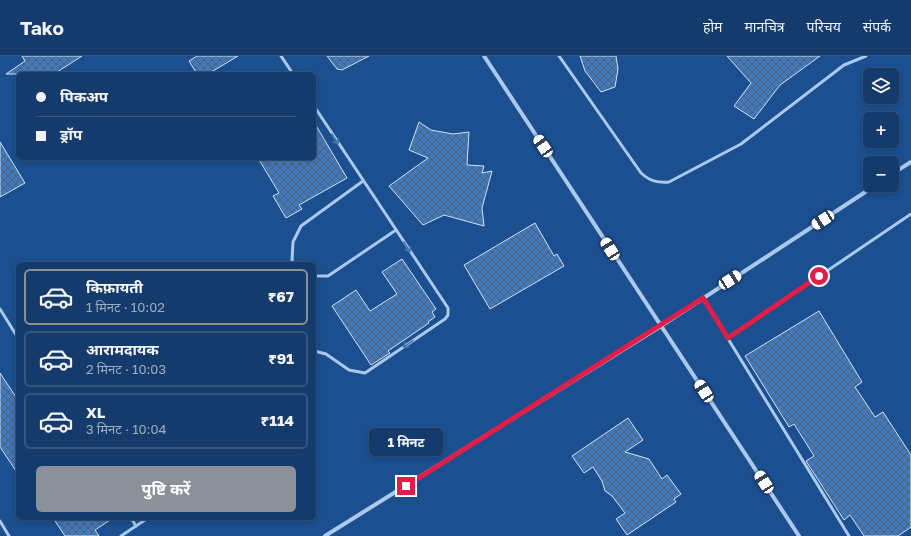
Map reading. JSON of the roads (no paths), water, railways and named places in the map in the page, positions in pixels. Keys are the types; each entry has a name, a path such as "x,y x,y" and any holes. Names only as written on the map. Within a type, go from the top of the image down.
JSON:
{"street":[{"path":"484,56 798,536"},
{"path":"899,170 911,162"},
{"path":"325,536 661,326 865,192"}],"lane":[{"path":"281,56 292,72"},
{"path":"559,56 641,173 648,179 657,183 669,182 741,144 844,65 866,56"},
{"path":"316,109 448,308 448,315 445,320 365,373 349,370 326,354 316,352"},
{"path":"293,262 293,242 301,226 363,181"},
{"path":"728,338 911,214"},
{"path":"316,276 328,276 396,230"},
{"path":"703,298 849,536"},
{"path":"0,310 16,335"},
{"path":"132,520 136,526"},
{"path":"121,536 145,520"},
{"path":"0,521 9,536"}]}
